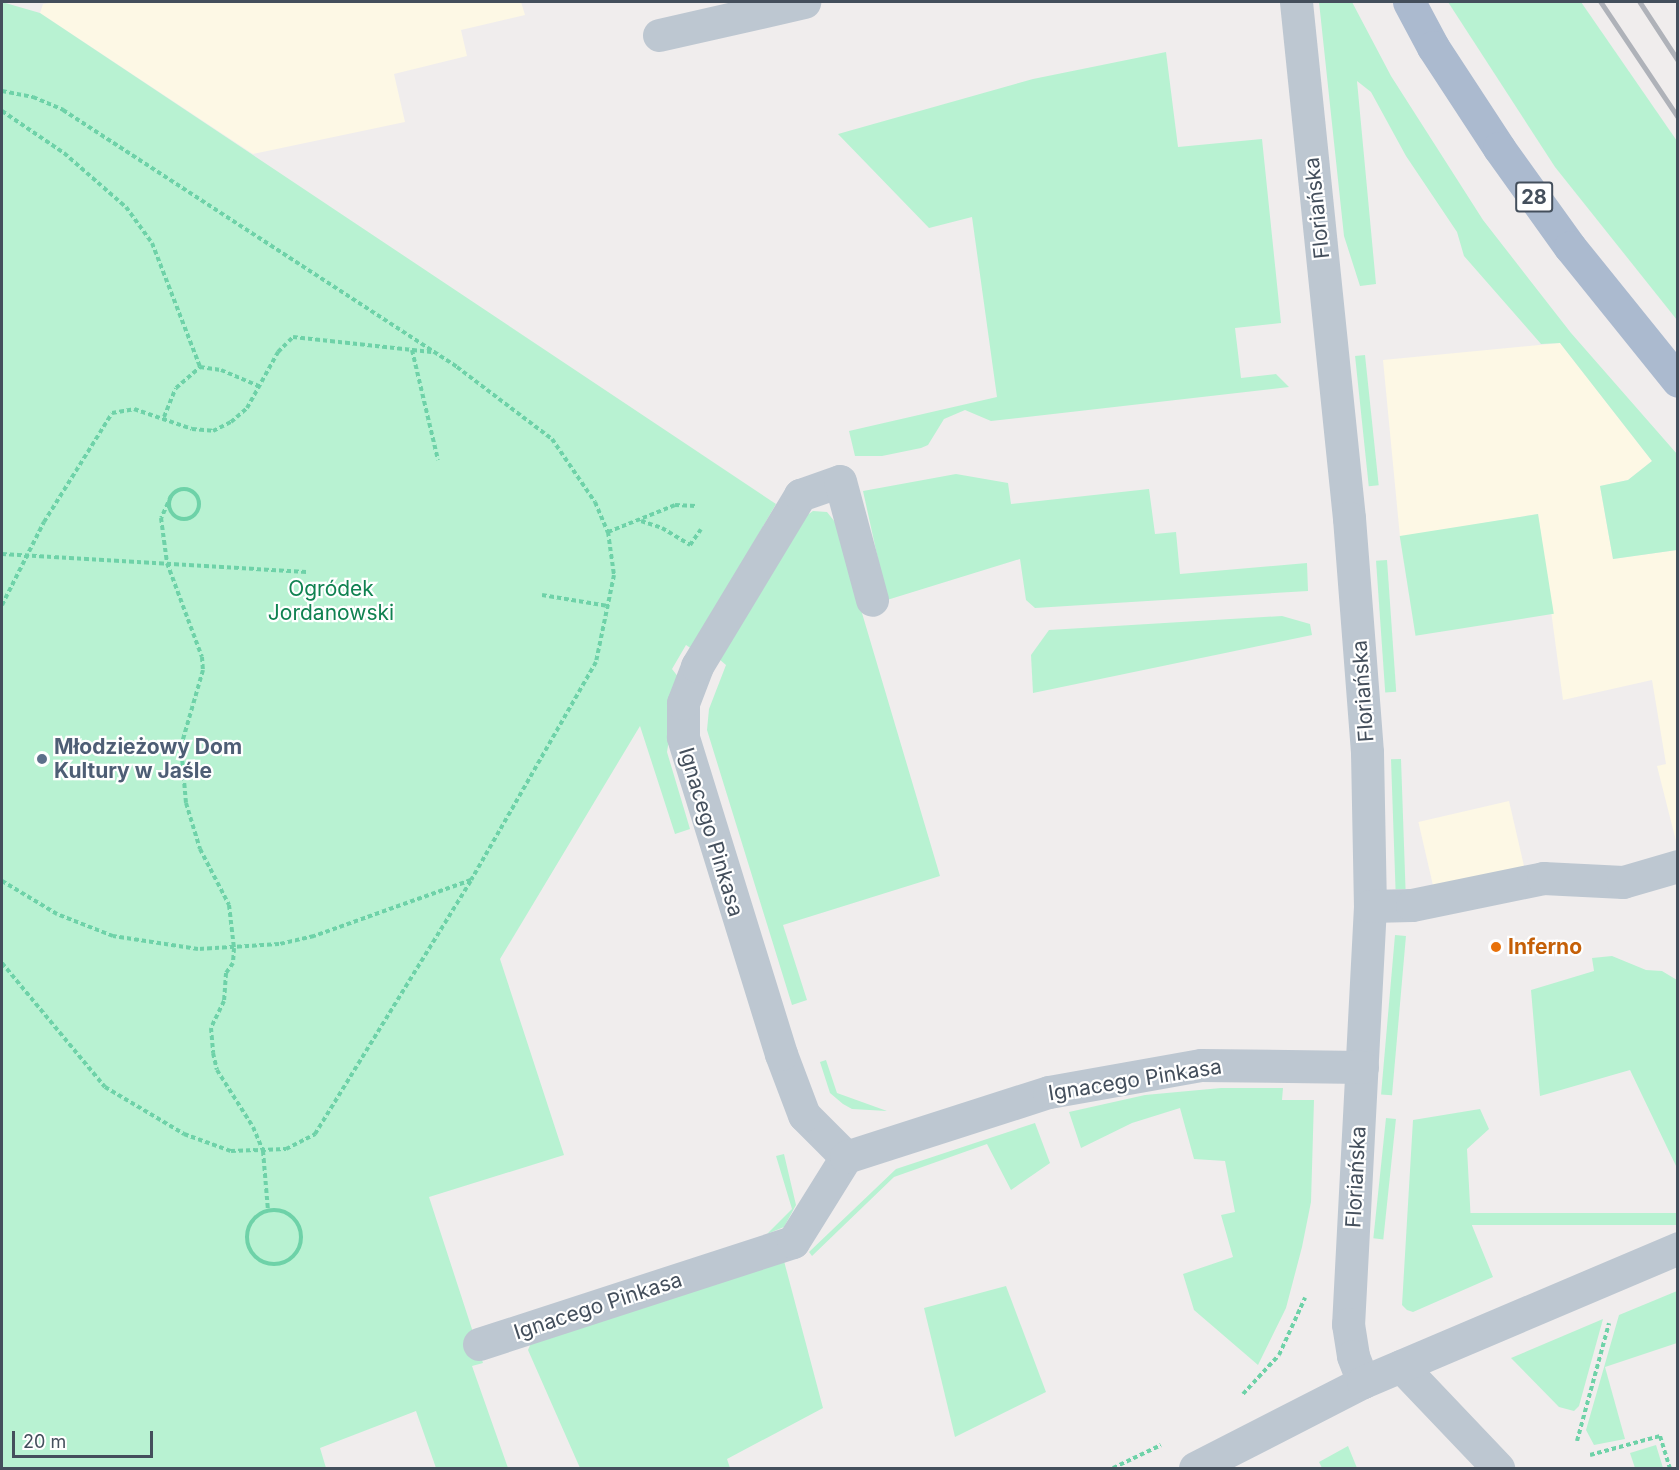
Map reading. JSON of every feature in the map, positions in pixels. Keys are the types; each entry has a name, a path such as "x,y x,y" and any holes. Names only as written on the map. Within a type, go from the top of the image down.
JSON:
{"main road":[{"name":"28","path":"1409,2 1433,47 1499,148 1570,247 1677,381"}],"street":[{"path":"659,35 798,2"},
{"name":"Floriańska","path":"1296,2 1356,602 1367,752 1370,906 1348,1324 1353,1356 1363,1382"},
{"name":"Ignacego Pinkasa","path":"846,1157 804,1115 781,1054 682,737 684,703 697,666 800,495 840,481 872,600"},
{"path":"1370,906 1404,906 1531,879 1623,882 1677,866"},
{"name":"Ignacego Pinkasa","path":"479,1344 793,1242 846,1157 1049,1092 1201,1065 1362,1067"},
{"path":"1195,1468 1363,1382 1677,1248"},
{"path":"1401,1366 1498,1468"}],"path":[{"path":"2,91 33,97 63,110 434,352 552,439 578,472 608,532 614,575 596,662 471,880 315,1134 286,1149 263,1151 231,1151 184,1134 105,1087 2,963"},
{"path":"2,111 64,153 126,207 152,243 200,367"},
{"path":"2,605 27,555 103,422 125,409 164,417 192,429 213,431 240,415 261,387 278,352 293,337 434,352"},
{"path":"412,350 438,460"},
{"path":"164,417 176,388 200,367 221,370 261,387"},
{"path":"171,496 173,514 187,518 196,513 198,500 192,492 179,490 171,496 161,518 167,563 202,657 203,670 181,747 186,803 200,849 229,905 234,948 233,963 226,973 224,1001 211,1028 213,1053 217,1070 253,1127 263,1151 268,1211"},
{"path":"608,532 675,505 696,506"},
{"path":"640,520 662,528 690,544 701,529"},
{"path":"2,554 306,572"},
{"path":"542,594 608,606"},
{"path":"2,881 57,914 113,936 198,949 234,948 314,936 471,880"},
{"path":"268,1211 288,1214 299,1227 300,1244 295,1253 280,1263 271,1264 255,1255 247,1239 251,1223 268,1211"},
{"path":"1238,1398 1279,1355 1296,1322 1308,1287"},
{"path":"1577,1441 1612,1310"},
{"path":"1590,1455 1660,1436 1670,1468"},
{"path":"1113,1468 1163,1443"}],"shaded area":[{"path":"55,2 521,2 525,15 461,30 467,56 394,74 405,122 253,154 40,13 43,4"},
{"path":"1560,343 1652,461 1628,480 1600,486 1613,559 1677,550 1677,845 1657,766 1666,764 1652,680 1563,700 1538,514 1400,537 1383,360"},
{"path":"1509,801 1525,869 1434,890 1418,822"}],"green space":[{"name":"Ogródek Jordanowski","path":"2,2 40,13 776,504 692,649 686,645 672,669 679,678 667,752 690,829 675,834 640,726 500,959 564,1155 429,1197 483,1363 472,1366 508,1468 436,1468 416,1411 320,1448 326,1468 2,1468"},
{"path":"1319,2 1352,2 1391,76 1483,220 1571,333 1677,454 1677,550 1613,559 1600,486 1628,480 1652,461 1560,343 1541,344 1464,256 1457,232 1406,156 1371,92 1357,81 1376,284 1360,286 1344,236"},
{"path":"1448,2 1581,2 1677,141 1677,320 1555,167"},
{"path":"1166,52 1178,147 1262,139 1281,323 1235,328 1241,378 1276,374 1289,387 991,421 965,410 944,419 928,445 921,448 882,456 855,456 849,431 997,397 972,217 929,228 838,134 1033,79"},
{"path":"1365,355 1379,485 1369,486 1355,356"},
{"path":"956,474 1008,483 1011,504 1149,489 1155,534 1176,532 1180,574 1307,563 1308,591 1035,608 1026,600 1020,559 887,600 863,491"},
{"path":"813,511 827,512 835,522 940,876 783,925 807,1000 792,1005 707,730 709,709 726,665 719,659 803,518"},
{"path":"1538,514 1554,614 1416,636 1400,536"},
{"path":"1387,560 1396,692 1385,692 1376,561"},
{"path":"1282,616 1310,624 1312,635 1033,693 1031,655 1049,630"},
{"path":"1391,759 1401,759 1406,889 1396,889"},
{"path":"1395,935 1406,936 1392,1095 1381,1094"},
{"path":"1612,956 1646,970 1662,971 1677,980 1677,1168 1630,1070 1540,1096 1531,990 1594,971 1592,958"},
{"path":"826,1060 837,1093 887,1111 852,1109 843,1104 830,1093 820,1062"},
{"path":"1221,1088 1283,1088 1282,1100 1314,1100 1311,1202 1302,1247 1286,1308 1258,1365 1194,1310 1183,1274 1233,1257 1221,1215 1235,1212 1225,1161 1194,1159 1180,1108 1132,1123 1081,1148 1069,1112 1145,1095"},
{"path":"1480,1109 1489,1129 1467,1149 1471,1223 1493,1277 1413,1312 1407,1310 1402,1305 1413,1120"},
{"path":"1386,1118 1396,1119 1383,1239 1373,1238"},
{"path":"1035,1123 1050,1163 1011,1190 987,1144 894,1177 812,1256 809,1252 896,1169"},
{"path":"784,1154 796,1205 784,1227 767,1234 792,1209 776,1156"},
{"path":"1416,1213 1677,1213 1677,1225 1416,1225"},
{"path":"784,1261 823,1408 727,1459 730,1468 580,1468 528,1350 531,1343"},
{"path":"1006,1286 1046,1392 955,1437 924,1308"},
{"path":"1677,1291 1677,1343 1605,1367 1625,1439 1594,1445 1586,1430 1619,1315"},
{"path":"1603,1319 1579,1406 1574,1411 1559,1407 1511,1358"},
{"path":"1656,1445 1663,1468 1635,1468 1630,1453"},
{"path":"1348,1446 1357,1468 1322,1468 1319,1462"}],"railway":[{"path":"1601,2 1678,117"},
{"path":"1640,2 1678,60"}],"place":[{"name":"Młodzieżowy Dom Kultury w Jaśle","path":"42,759"},
{"name":"Inferno","path":"1496,947"}]}
